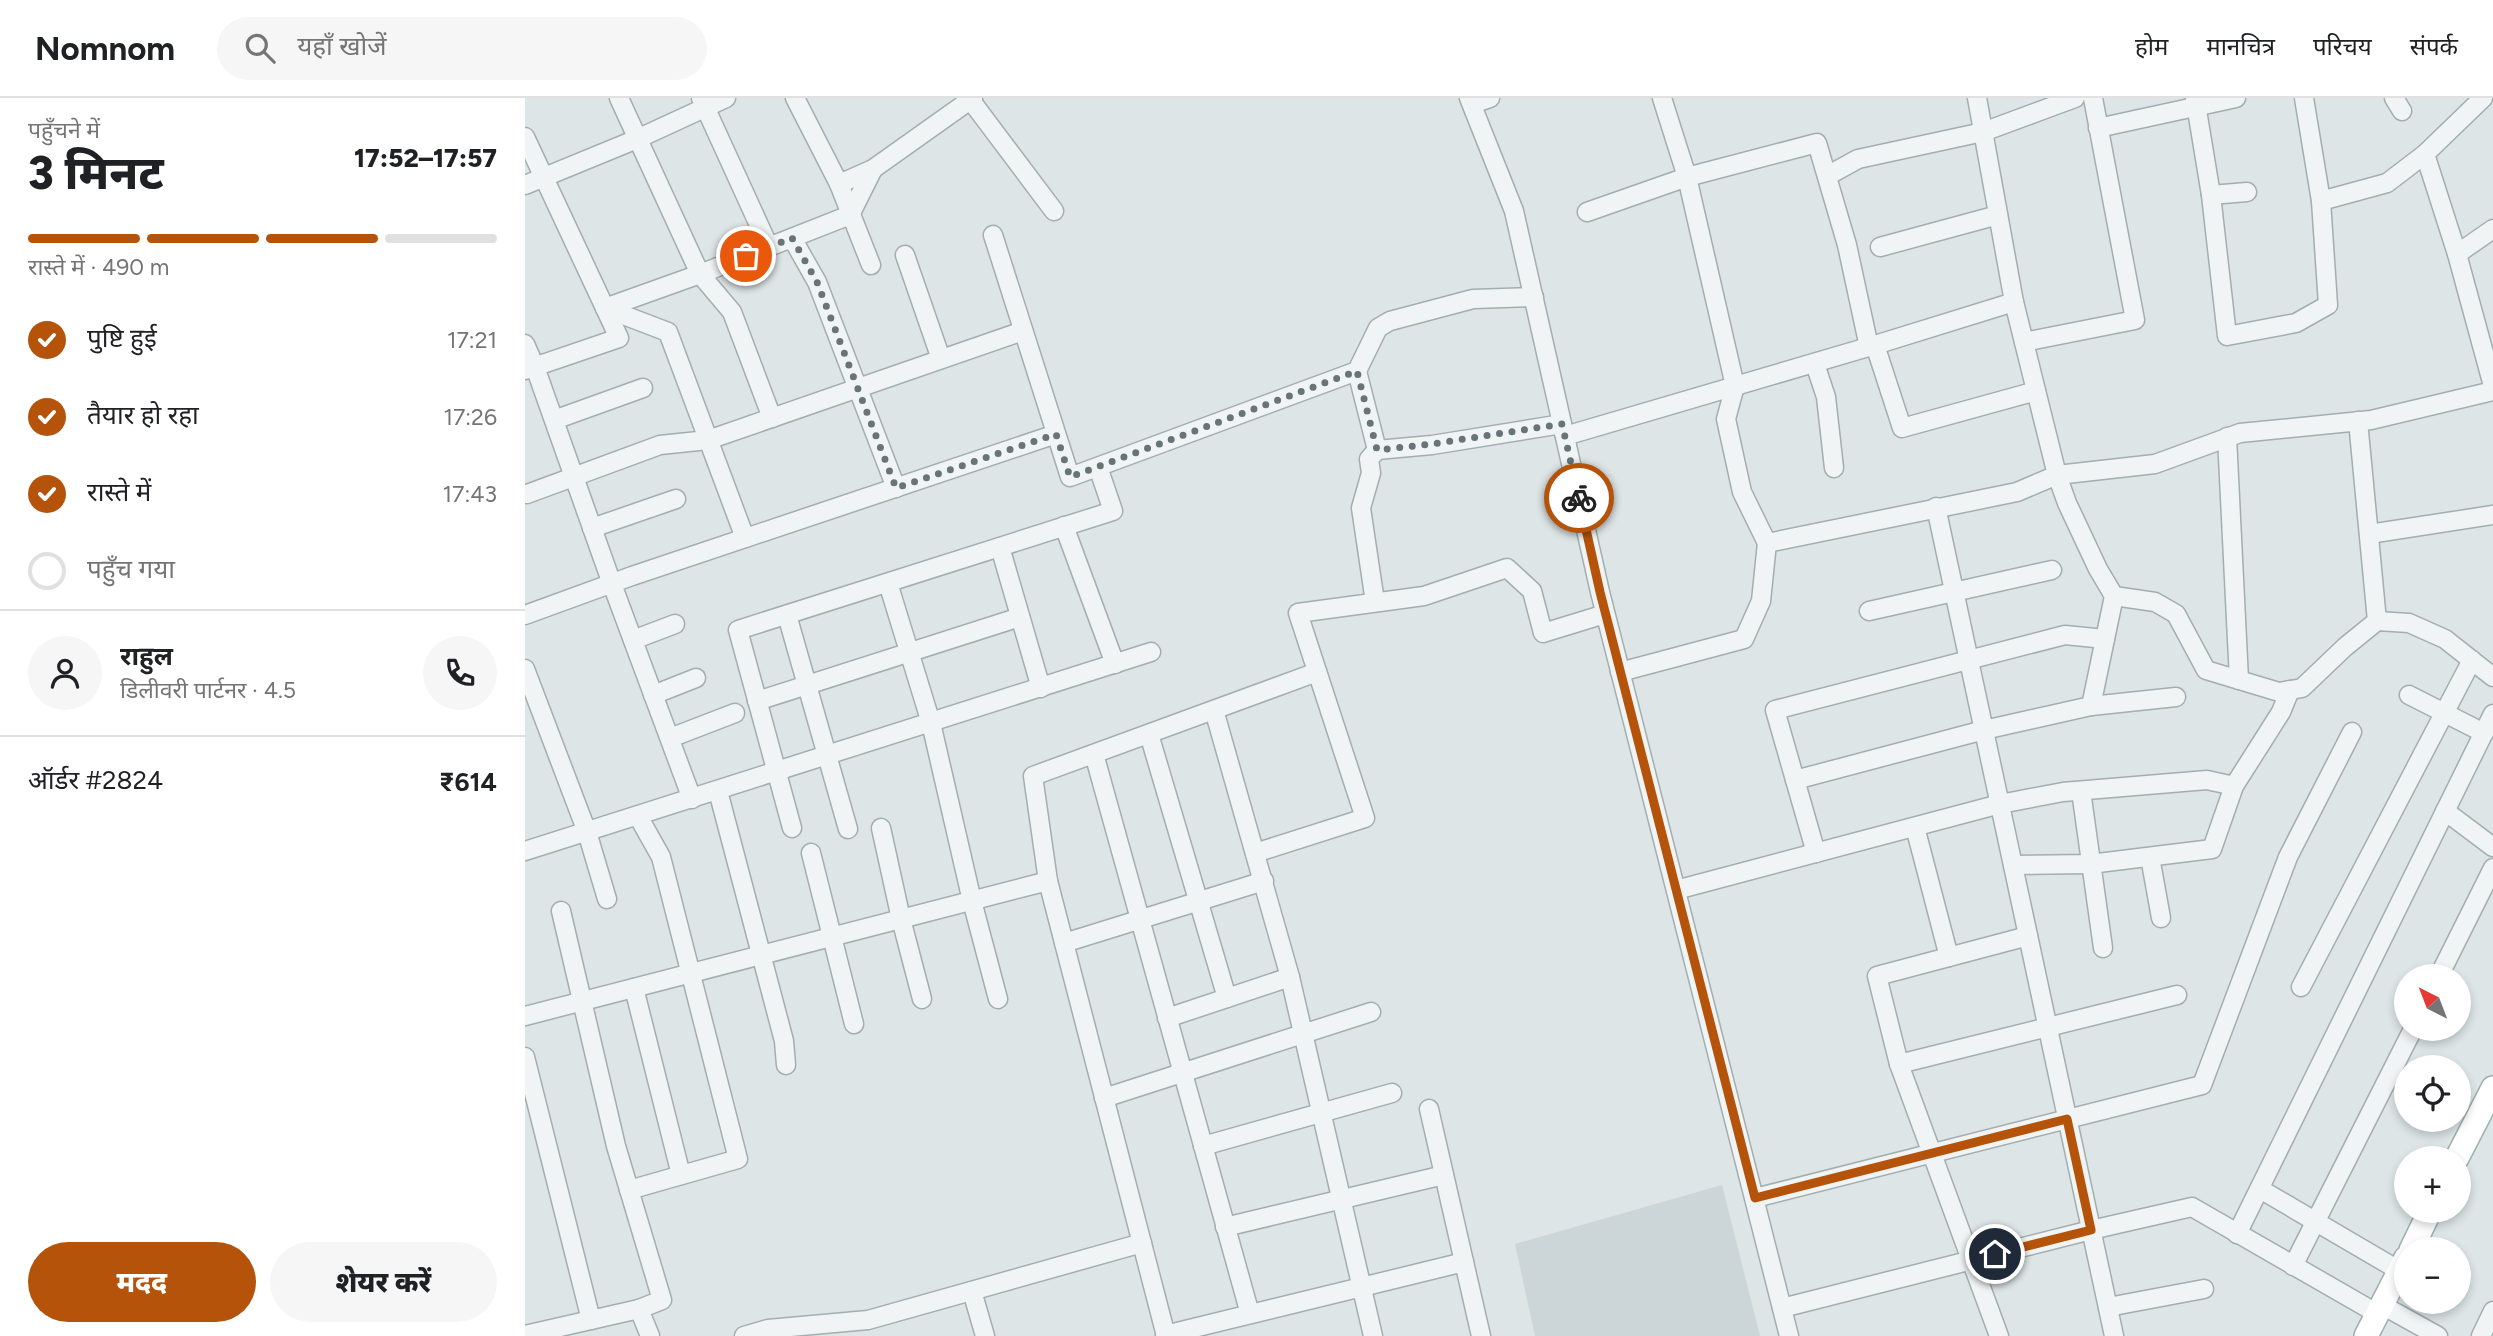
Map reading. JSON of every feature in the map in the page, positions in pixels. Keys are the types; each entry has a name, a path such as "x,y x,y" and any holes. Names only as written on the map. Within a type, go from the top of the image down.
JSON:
{"main road":[{"path":"2463,1146 2493,1088"},
{"path":"2366,1336 2394,1282"}],"street":[{"path":"619,98 700,274 733,312 772,418"},
{"path":"525,185 637,139 703,103 726,98"},
{"path":"795,98 839,184 871,265"},
{"path":"1490,98 1470,101 1514,211 1605,614 1789,1336"},
{"path":"1621,672 1744,639 1761,601 1767,543 1742,492 1726,419 1735,386 1687,177 1663,98"},
{"path":"1976,98 2014,302 2057,475 2098,569 2114,596 2091,706"},
{"path":"1827,176 1858,159 1983,132 2075,98"},
{"path":"2024,342 2134,320 2093,98"},
{"path":"2098,128 2195,102 2236,98"},
{"path":"2195,102 2211,195 2227,336 2296,323 2329,305 2321,201 2304,98"},
{"path":"2321,201 2387,183 2425,154 2483,98"},
{"path":"839,184 873,169 971,99 1054,211"},
{"path":"703,103 769,247"},
{"path":"525,137 619,338 530,368"},
{"path":"1587,212 1687,177 1817,143 1847,245 1872,346 1902,428 2036,391"},
{"path":"1767,543 2017,492 2057,475 2155,464 2240,433 2358,421 2493,388 2457,254 2425,154"},
{"path":"605,308 850,215 873,169"},
{"path":"2211,195 2247,192"},
{"path":"1880,247 1998,215"},
{"path":"2457,254 2493,229"},
{"path":"993,235 1070,477 1357,371"},
{"path":"792,238 817,282 896,488"},
{"path":"905,255 941,359"},
{"path":"1377,450 1357,371 1378,328 1391,321 1473,299 1534,298"},
{"path":"1375,603 1361,508 1371,473 1369,459 1377,450 1564,430 1735,386 2014,302"},
{"path":"605,308 668,332 745,538"},
{"path":"527,494 660,446 708,440 1023,331"},
{"path":"525,344 530,368 554,420 692,799"},
{"path":"1822,361 1815,364 1826,397 1834,468"},
{"path":"554,420 643,388"},
{"path":"2358,421 2377,621"},
{"path":"525,615 1056,434"},
{"path":"2227,437 2239,680"},
{"path":"792,828 738,630 1113,511 1098,467"},
{"path":"592,528 676,499"},
{"path":"1936,507 2114,1336"},
{"path":"2369,534 2493,515"},
{"path":"1064,526 1115,664"},
{"path":"1000,547 1041,688"},
{"path":"1255,853 1366,818 1298,612 1423,596 1507,568 1532,591 1543,633 1605,614"},
{"path":"1869,611 2052,570"},
{"path":"888,583 931,723 972,901 998,999"},
{"path":"2114,596 2155,602 2176,614 2206,670 2279,692 2302,688 2377,621 2409,623 2445,639 2493,677"},
{"path":"787,615 848,830"},
{"path":"757,701 1020,617"},
{"path":"633,640 675,624"},
{"path":"1816,853 1775,710 2065,635 2105,639"},
{"path":"525,851 1151,652"},
{"path":"2301,987 2472,660"},
{"path":"525,668 587,832 607,899"},
{"path":"1317,672 1033,776 1048,881 1165,1336 1464,1262"},
{"path":"653,695 696,678"},
{"path":"2013,865 2090,864 2212,849 2234,786 2281,712 2291,690"},
{"path":"2409,695 2484,733"},
{"path":"1795,780 1984,730 2091,706 2176,697"},
{"path":"1214,710 1290,977 1373,1336"},
{"path":"670,738 735,713"},
{"path":"2237,1234 2493,714"},
{"path":"1755,1198 2202,1085 2288,856 2352,732"},
{"path":"1149,734 1227,998"},
{"path":"1094,754 1250,1314"},
{"path":"1677,890 2000,804 2081,791 2207,780 2234,786"},
{"path":"718,791 784,1041 786,1065"},
{"path":"2081,791 2103,947"},
{"path":"2445,811 2493,847"},
{"path":"629,1190 739,1159 661,857 638,816"},
{"path":"1915,827 1949,957"},
{"path":"881,828 922,999"},
{"path":"811,853 855,1024"},
{"path":"2150,857 2161,918"},
{"path":"2445,964 2493,868"},
{"path":"525,1016 1048,881"},
{"path":"1064,943 1263,881"},
{"path":"525,1335 639,1309 662,1300 616,1146 561,911"},
{"path":"1999,1336 1899,1064 1877,976 2028,936"},
{"path":"1167,1018 1290,977"},
{"path":"634,988 681,1175"},
{"path":"1899,1064 2177,995"},
{"path":"1104,1098 1371,1012"},
{"path":"2293,1266 2407,1041"},
{"path":"525,1057 591,1320"},
{"path":"1203,1146 1392,1093"},
{"path":"1429,1109 1481,1336"},
{"path":"1225,1227 1444,1175"},
{"path":"2260,1189 2317,1223 2394,1260"},
{"path":"1782,1308 2192,1207 2293,1266 2438,1336"},
{"path":"744,1336 870,1328 972,1291 1142,1243"},
{"path":"2108,1307 2204,1289"},
{"path":"972,1291 985,1336"},
{"path":"639,1309 650,1336"},
{"path":"2481,1336 2493,1311"}],"shaded area":[{"path":"1722,1185 1760,1336 1535,1336 1515,1244"}],"way so far":[{"path":"746,256 792,238 817,282 896,488 1056,434 1070,477 1357,371 1377,450 1562,424 1579,498"}],"route":[{"path":"1579,498 1600,592 1755,1198 2067,1119 2091,1230 1995,1254"}]}
